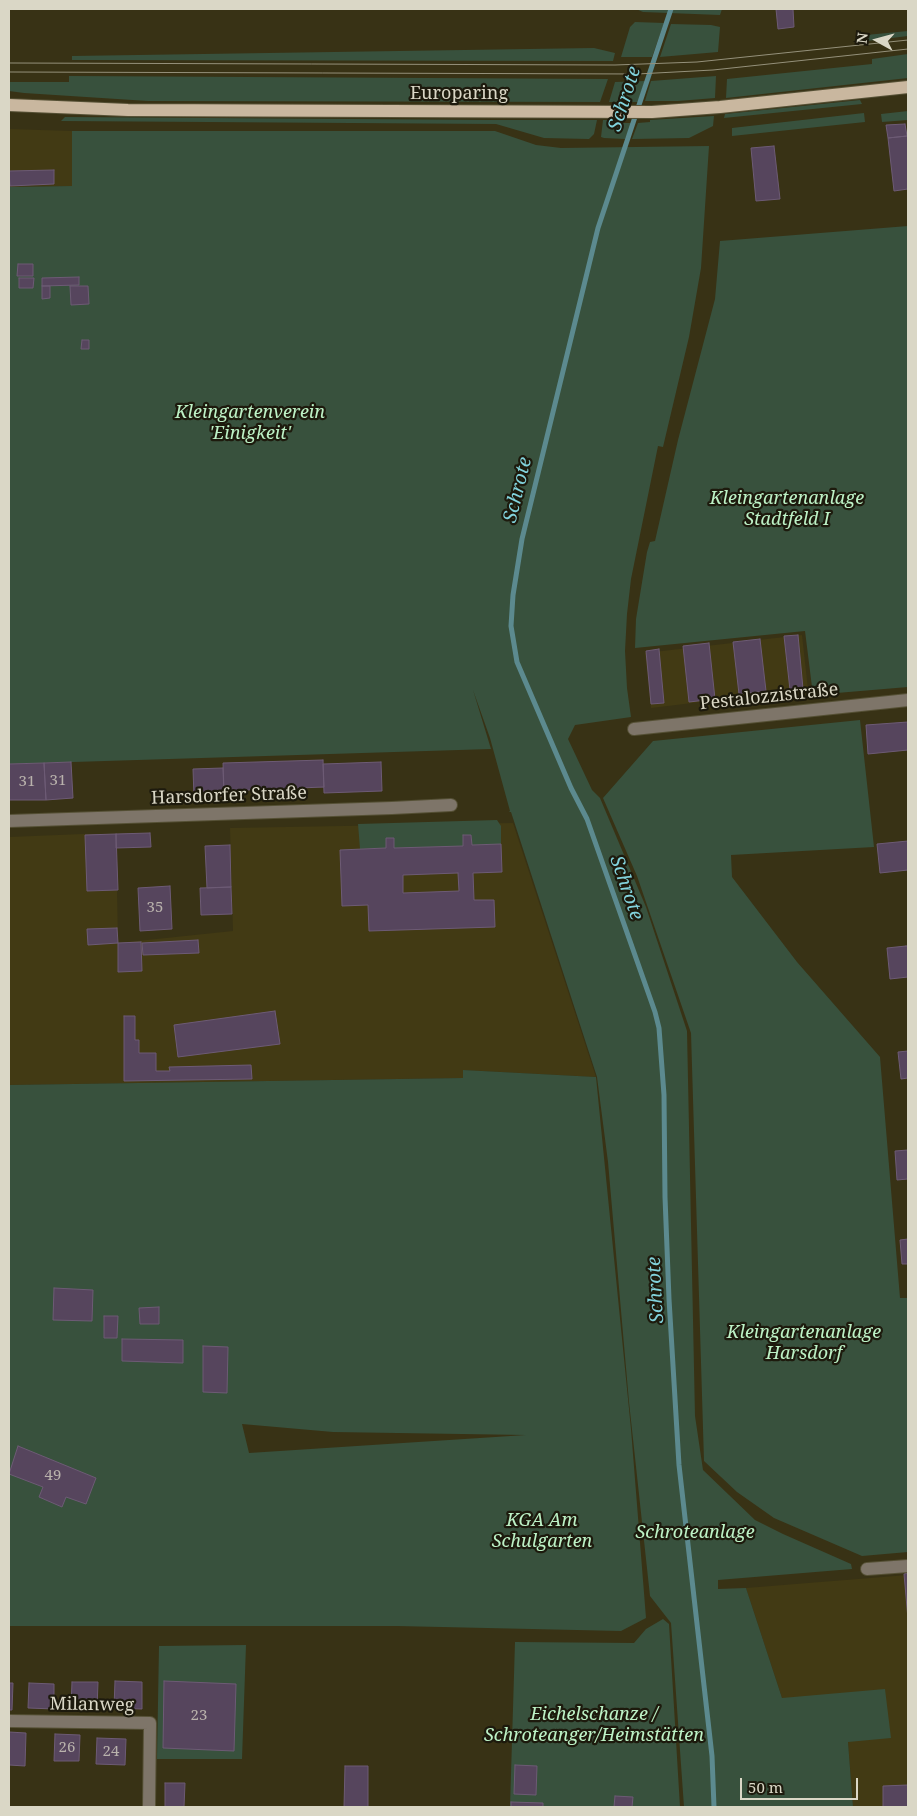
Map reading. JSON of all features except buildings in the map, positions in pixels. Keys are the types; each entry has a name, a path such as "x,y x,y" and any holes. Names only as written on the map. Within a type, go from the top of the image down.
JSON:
{"main road":[{"name":"Europaring","path":"9,105 128,110 652,112 730,106 908,87"}],"street":[{"name":"Pestalozzistraße","path":"634,729 908,700"},
{"name":"Harsdorfer Straße","path":"9,821 451,805"},
{"path":"867,1570 908,1566"},
{"name":"Milanweg","path":"9,1721 150,1723 150,1807"}],"shaded area":[{"path":"9,129 72,131 72,186 9,187"},
{"path":"802,635 808,689 651,708 645,653"},
{"path":"513,823 596,1077 463,1070 463,1078 9,1085 9,837 116,834 118,943 233,931 230,828"},
{"path":"908,1575 908,1807 853,1807 848,1742 782,1698 746,1588"}],"green space":[{"path":"636,9 722,9 720,15 643,12"},
{"path":"635,22 664,23 652,57 621,57 630,27"},
{"path":"671,24 720,27 718,52 660,57"},
{"path":"908,31 908,36 867,41 866,35"},
{"path":"594,48 615,53 613,61 72,60 72,56"},
{"path":"908,54 908,78 726,98 727,79 872,64 872,59"},
{"path":"69,76 608,79 600,102 148,101 9,91 9,82 69,82"},
{"path":"716,76 715,98 645,101 651,81"},
{"path":"645,81 638,102 609,102 615,82"},
{"path":"860,100 862,104 724,118 725,114"},
{"path":"908,111 908,120 882,122 881,114"},
{"path":"864,113 865,122 732,136 732,128"},
{"path":"714,116 713,126 689,138 632,139 638,123 650,122 650,120"},
{"path":"65,117 597,120 594,134 589,139 544,138 496,124 61,121"},
{"path":"603,120 617,120 617,123 632,123 625,139 604,138 601,137"},
{"path":"72,131 495,131 536,145 561,148 709,146 701,268 689,337 663,447 658,446 631,579 625,651 631,717 575,725 568,739 592,790 600,798 646,907 687,1031 695,1416 703,1470 755,1520 851,1564 852,1569 718,1580 718,1589 746,1588 782,1698 885,1689 891,1738 848,1742 853,1807 684,1807 671,1623 650,1596 629,1402 608,1162 597,1077 511,812 509,812 490,738 473,690 491,749 9,764 9,187 72,186"},
{"name":"Kleingartenanlage Stadtfeld I","path":"908,226 908,687 813,695 805,631 635,648 636,619 647,552 650,542 655,541 678,440 715,299 720,241"},
{"name":"Kleingartenanlage Harsdorf","path":"860,720 874,847 731,855 732,877 797,962 880,1057 900,1298 908,1298 908,1552 862,1556 774,1518 737,1492 704,1461 691,1033 637,876 603,798 653,741"},
{"path":"497,820 501,826 501,844 472,845 471,835 463,835 463,846 394,848 394,838 386,838 386,848 360,849 358,824"},
{"name":"KGA Am Schulgarten","path":"463,1070 596,1077 631,1429 646,1618 621,1631 397,1626 9,1626 9,1085 463,1078","holes":["242,1424 333,1432 526,1435 249,1453"]},
{"name":"Eichelschanze / Schroteanger/Heimstätten","path":"663,1619 669,1624 680,1807 510,1807 515,1642 634,1643 646,1629"},
{"path":"246,1645 242,1759 157,1759 159,1646"}],"waterway":[{"name":"Schrote","path":"671,9 598,228 522,539 513,595 511,626 517,662 571,788 587,819 659,1028 664,1095 669,1299 679,1465 712,1756 714,1807"}],"tram line":[{"path":"9,63 615,65 697,62 908,40"},
{"path":"9,72 637,74 713,70 908,49"}],"park label":[{"name":"Kleingartenverein 'Einigkeit'","path":"250,423"},
{"name":"Schroteanlage","path":"695,1533"}]}
